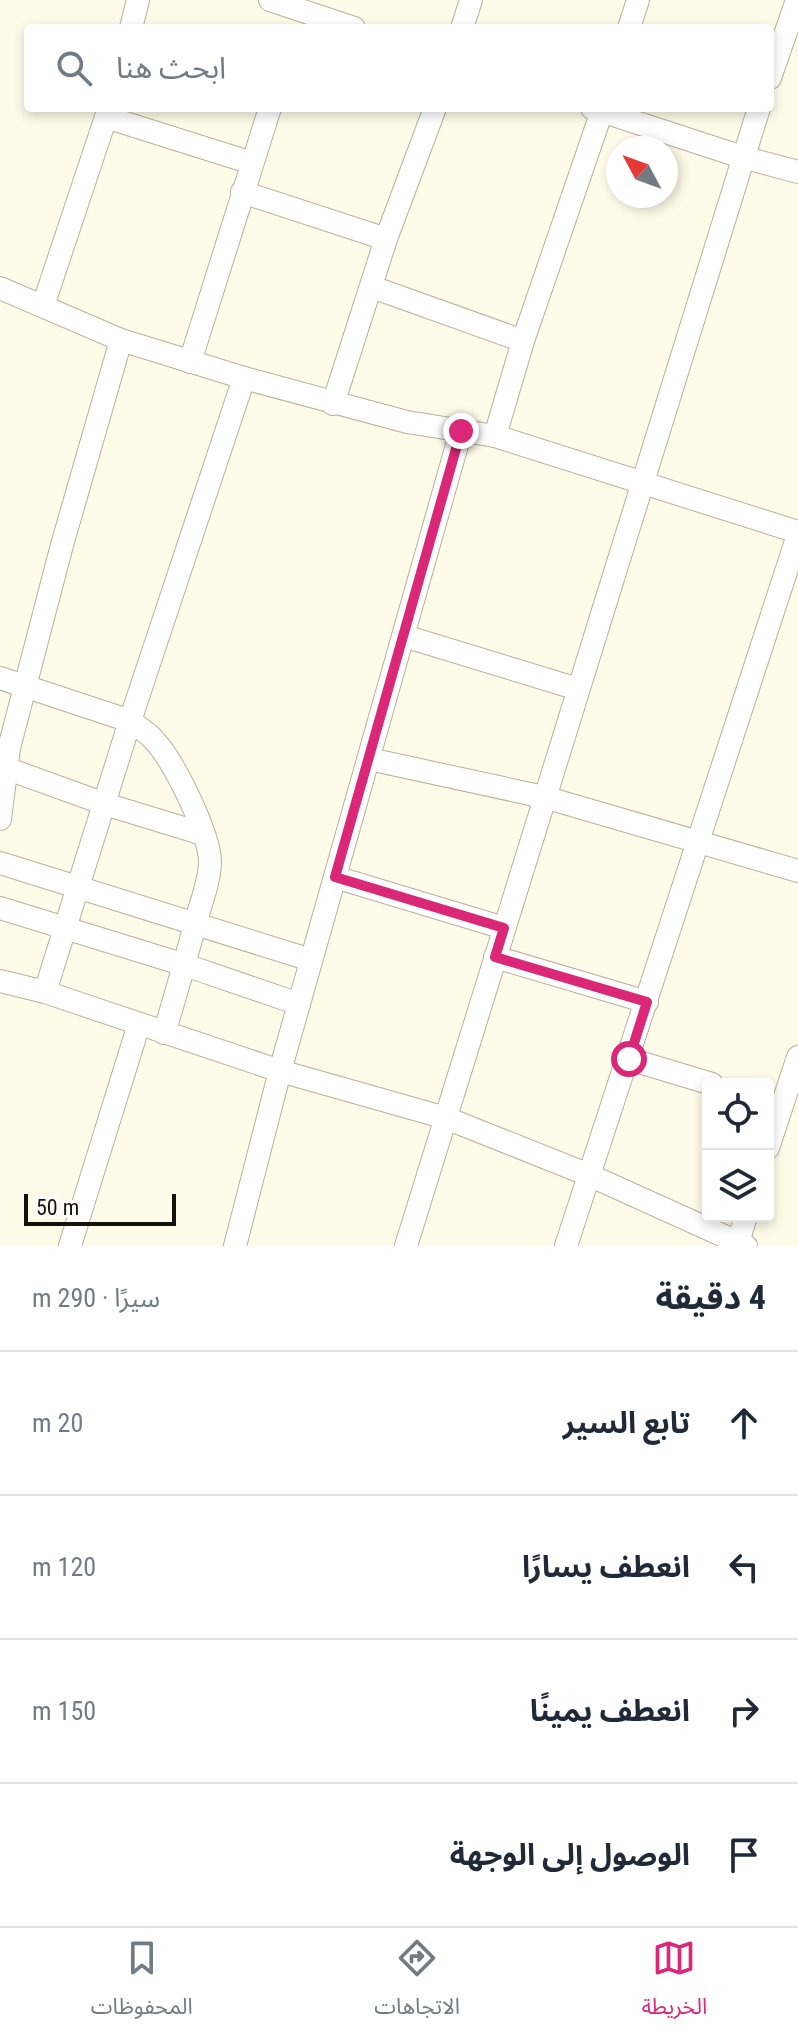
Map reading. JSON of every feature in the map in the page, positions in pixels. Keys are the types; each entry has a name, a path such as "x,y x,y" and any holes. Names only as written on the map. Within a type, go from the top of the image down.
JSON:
{"street":[{"path":"132,24 138,0"},
{"path":"270,0 340,24"},
{"path":"463,24 471,0"},
{"path":"630,24 638,0"},
{"path":"774,66 797,0"},
{"path":"190,362 269,112"},
{"path":"333,404 386,239 434,112"},
{"path":"495,436 598,112"},
{"path":"608,112 742,157 798,172"},
{"path":"406,1246 758,112"},
{"path":"43,306 107,113 252,163"},
{"path":"242,192 386,239"},
{"path":"372,287 523,341"},
{"path":"0,288 121,340 190,362 407,422 495,436 798,534 566,1246"},
{"path":"0,819 3,767 121,340"},
{"path":"45,992 130,721 244,378"},
{"path":"235,1246 280,1071 461,431"},
{"path":"404,636 578,689"},
{"path":"0,678 130,721 158,743 178,777 203,834 210,865 164,1033"},
{"path":"369,759 544,797 798,871"},
{"path":"3,767 105,804 203,834"},
{"path":"0,863 311,960"},
{"path":"335,877 504,928"},
{"path":"0,908 299,1004"},
{"path":"495,957 647,1002"},
{"path":"0,981 45,992 280,1071 446,1118 589,1175 740,1245 745,1222"},
{"path":"70,1246 139,1024"},
{"path":"775,1103 798,1057"},
{"path":"629,1059 702,1081"}],"route":[{"path":"461,431 335,877 504,928 495,957 647,1002 629,1059"}]}
